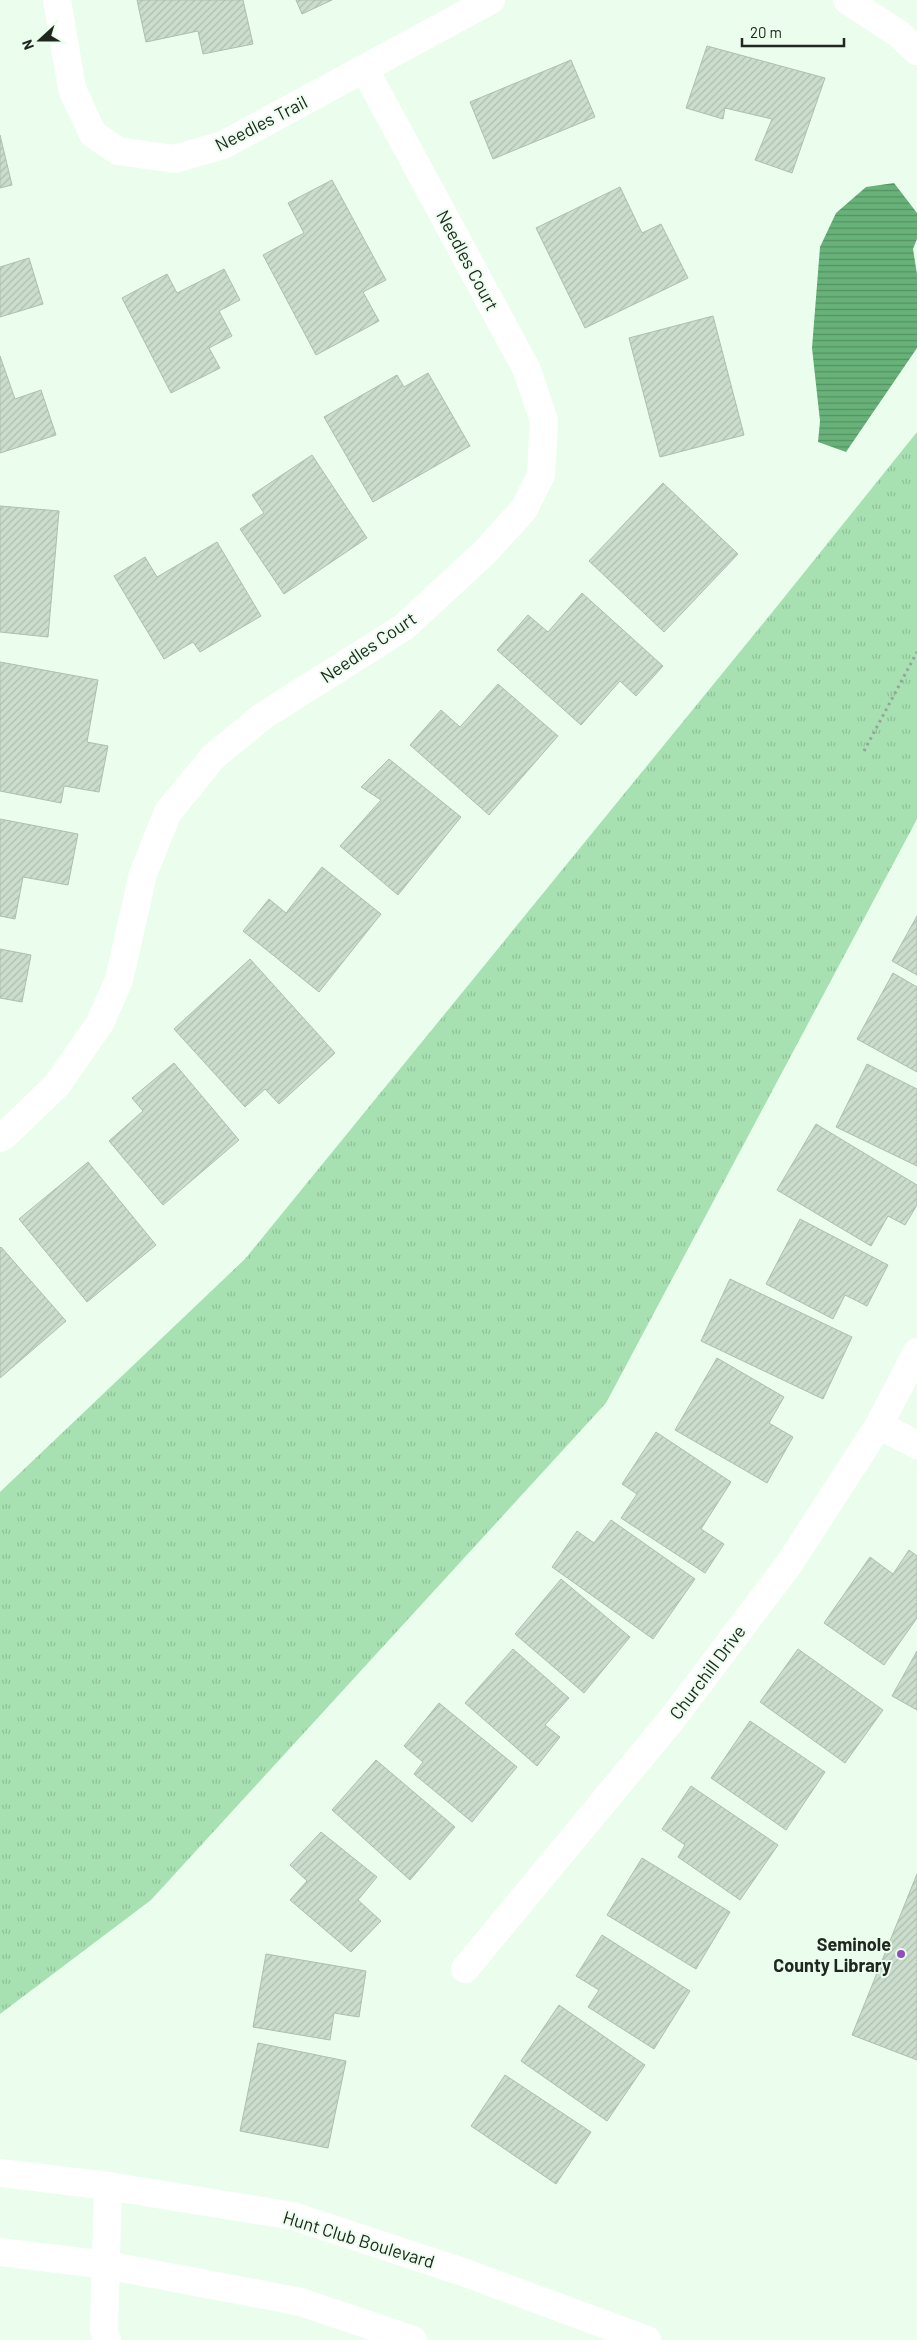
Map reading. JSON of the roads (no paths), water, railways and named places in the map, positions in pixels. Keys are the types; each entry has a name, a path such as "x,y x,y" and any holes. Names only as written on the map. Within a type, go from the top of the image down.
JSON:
{"street":[{"name":"Needles Trail","path":"57,0 72,88 94,134 118,151 174,159 223,146 491,0"},
{"path":"847,0 899,34 917,51"},
{"name":"Needles Court","path":"0,1138 57,1085 100,1023 118,980 143,874 168,812 214,756 263,716 404,627 485,552 524,509 541,475 544,421 527,370 365,70"},
{"name":"Churchill Drive","path":"466,1969 672,1719 789,1564 879,1425 917,1352"},
{"path":"879,1425 917,1445"},
{"name":"Hunt Club Boulevard","path":"0,2173 108,2186 293,2216 464,2272 647,2340"},
{"path":"107,2340 104,2330 108,2186"},
{"path":"0,2252 106,2265 301,2302 413,2340"}],"place":[{"name":"Seminole County Library","path":"901,1954"}]}
